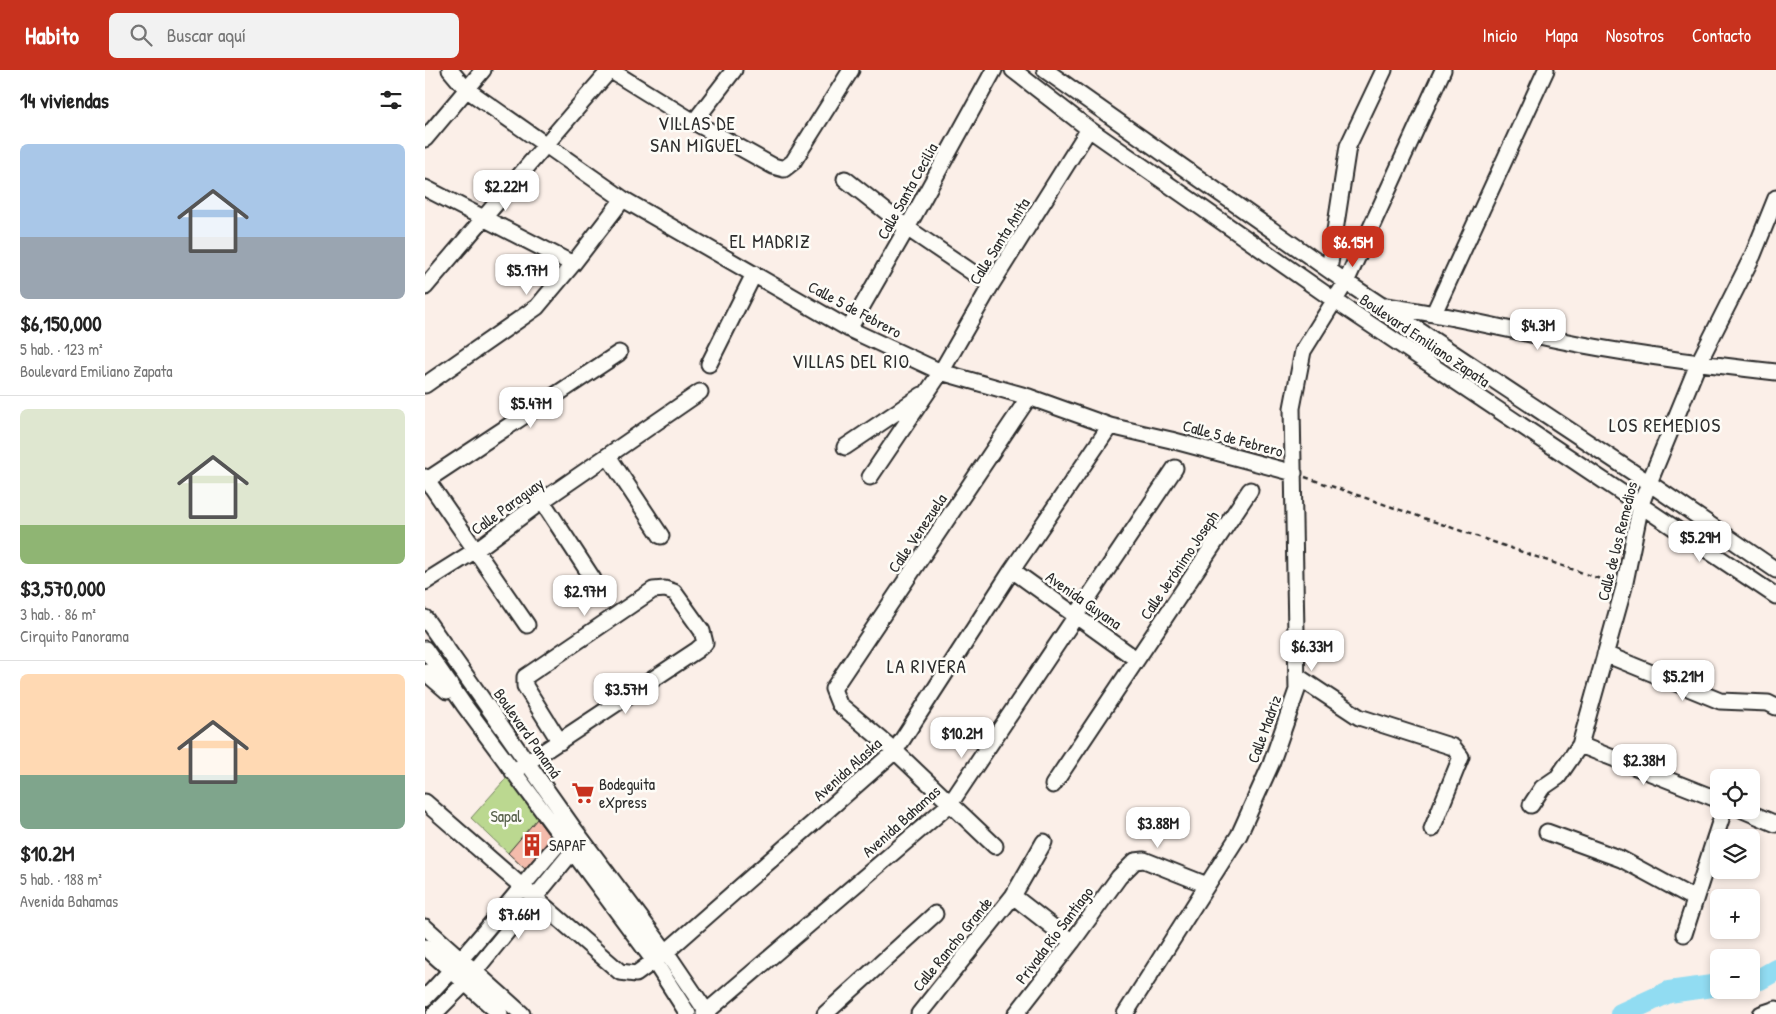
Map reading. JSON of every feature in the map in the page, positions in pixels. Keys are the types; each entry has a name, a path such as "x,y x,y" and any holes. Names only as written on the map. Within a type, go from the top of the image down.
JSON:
{"street":[{"name":"Calle 5 de Febrero","path":"450,70 467,89 623,199 849,329 941,372 1029,397 1110,426 1171,440 1294,473"},
{"path":"425,139 483,70"},
{"path":"425,287 610,70 694,122 773,166 784,169 793,162 851,70"},
{"path":"694,122 734,70"},
{"name":"Calle Santa Cecilia","path":"849,329 994,70"},
{"name":"Boulevard Emiliano Zapata","path":"1013,70 1089,129 1334,300 1776,596"},
{"name":"Boulevard Emiliano Zapata","path":"1045,70 1346,282 1649,483 1776,570"},
{"path":"1329,270 1348,146 1384,70"},
{"name":"Calle Madriz","path":"1125,1014 1239,835 1271,764 1297,690 1292,408 1303,351 1346,282 1443,70"},
{"path":"1434,312 1546,70"},
{"name":"Calle Santa Anita","path":"870,477 941,372 991,285 1089,129"},
{"path":"845,179 907,228 991,285"},
{"path":"425,188 573,264"},
{"name":"Calle de los Remedios","path":"1531,805 1542,788 1558,777 1580,744 1625,587 1641,504 1699,364 1753,255 1776,198"},
{"path":"425,385 537,307 623,199"},
{"path":"709,364 755,274"},
{"name":"Boulevard Emiliano Zapata","path":"1383,305 1434,312 1559,340 1699,364 1776,372"},
{"path":"527,625 426,479 619,353"},
{"path":"845,447 929,390"},
{"name":"Calle Paraguay","path":"425,582 476,550 542,501 700,392"},
{"name":"Calle Venezuela","path":"895,751 839,704 833,689 1029,397"},
{"name":"Avenida Alaska","path":"425,802 520,887 620,972 636,974 660,957 895,751 1012,570 1110,426"},
{"path":"608,456 661,536"},
{"name":"Avenida Bahamas","path":"707,1013 950,804 1175,468"},
{"name":"Calle Jerónimo Joseph","path":"1053,785 1250,490"},
{"path":"542,501 593,579"},
{"name":"Avenida Guyana","path":"1012,570 1136,659"},
{"path":"513,772 560,742 697,650 705,643 702,631 674,592 665,589 653,590 525,676 525,686 560,742"},
{"name":"Boulevard Panamá","path":"425,618 527,762 568,834"},
{"name":"Boulevard Panamá","path":"425,649 513,772 568,834 660,957 707,1013"},
{"path":"1605,654 1720,702 1768,703 1776,707"},
{"path":"425,672 464,705"},
{"path":"1297,676 1359,717 1453,748 1461,757 1432,829"},
{"path":"1580,744 1710,796"},
{"path":"895,751 995,846"},
{"path":"1760,817 1776,824"},
{"path":"1684,934 1721,819"},
{"path":"1547,832 1621,859 1695,899"},
{"path":"425,998 456,965 520,887 568,834"},
{"name":"Calle Rancho Grande","path":"919,1014 1013,896 1044,842"},
{"path":"434,1014 470,977 578,847"},
{"name":"Privada Río Santiago","path":"1016,1014 1119,877 1135,861 1144,860 1207,885"},
{"path":"1013,896 1072,942"},
{"path":"825,1014 935,914"},
{"path":"425,927 456,965 522,1014"},
{"path":"425,947 456,965"},
{"name":"Boulevard Panamá","path":"660,957 687,1014"},
{"path":"470,977 500,1014"},
{"path":"1761,1014 1776,1010"}],"path":[{"path":"1294,473 1625,587"}],"green space":[{"name":"Sapal","path":"510,774 556,837 527,871 471,818"}],"building":[{"name":"SAPAF","path":"537,819 551,838 525,869 508,853"}],"waterway":[{"path":"1760,979 1776,970"},
{"path":"1621,1014 1669,992 1710,986"}],"place":[{"name":"Bodeguita eXpress","path":"583,793"},
{"name":"SAPAF","path":"532,845"}],"district":[{"name":"VILLAS DE SAN MIGUEL","path":"697,134"},
{"name":"EL MADRIZ","path":"770,241"},
{"name":"VILLAS DEL RIO","path":"851,361"},
{"name":"LOS REMEDIOS","path":"1665,425"},
{"name":"LA RIVERA","path":"927,666"}]}
